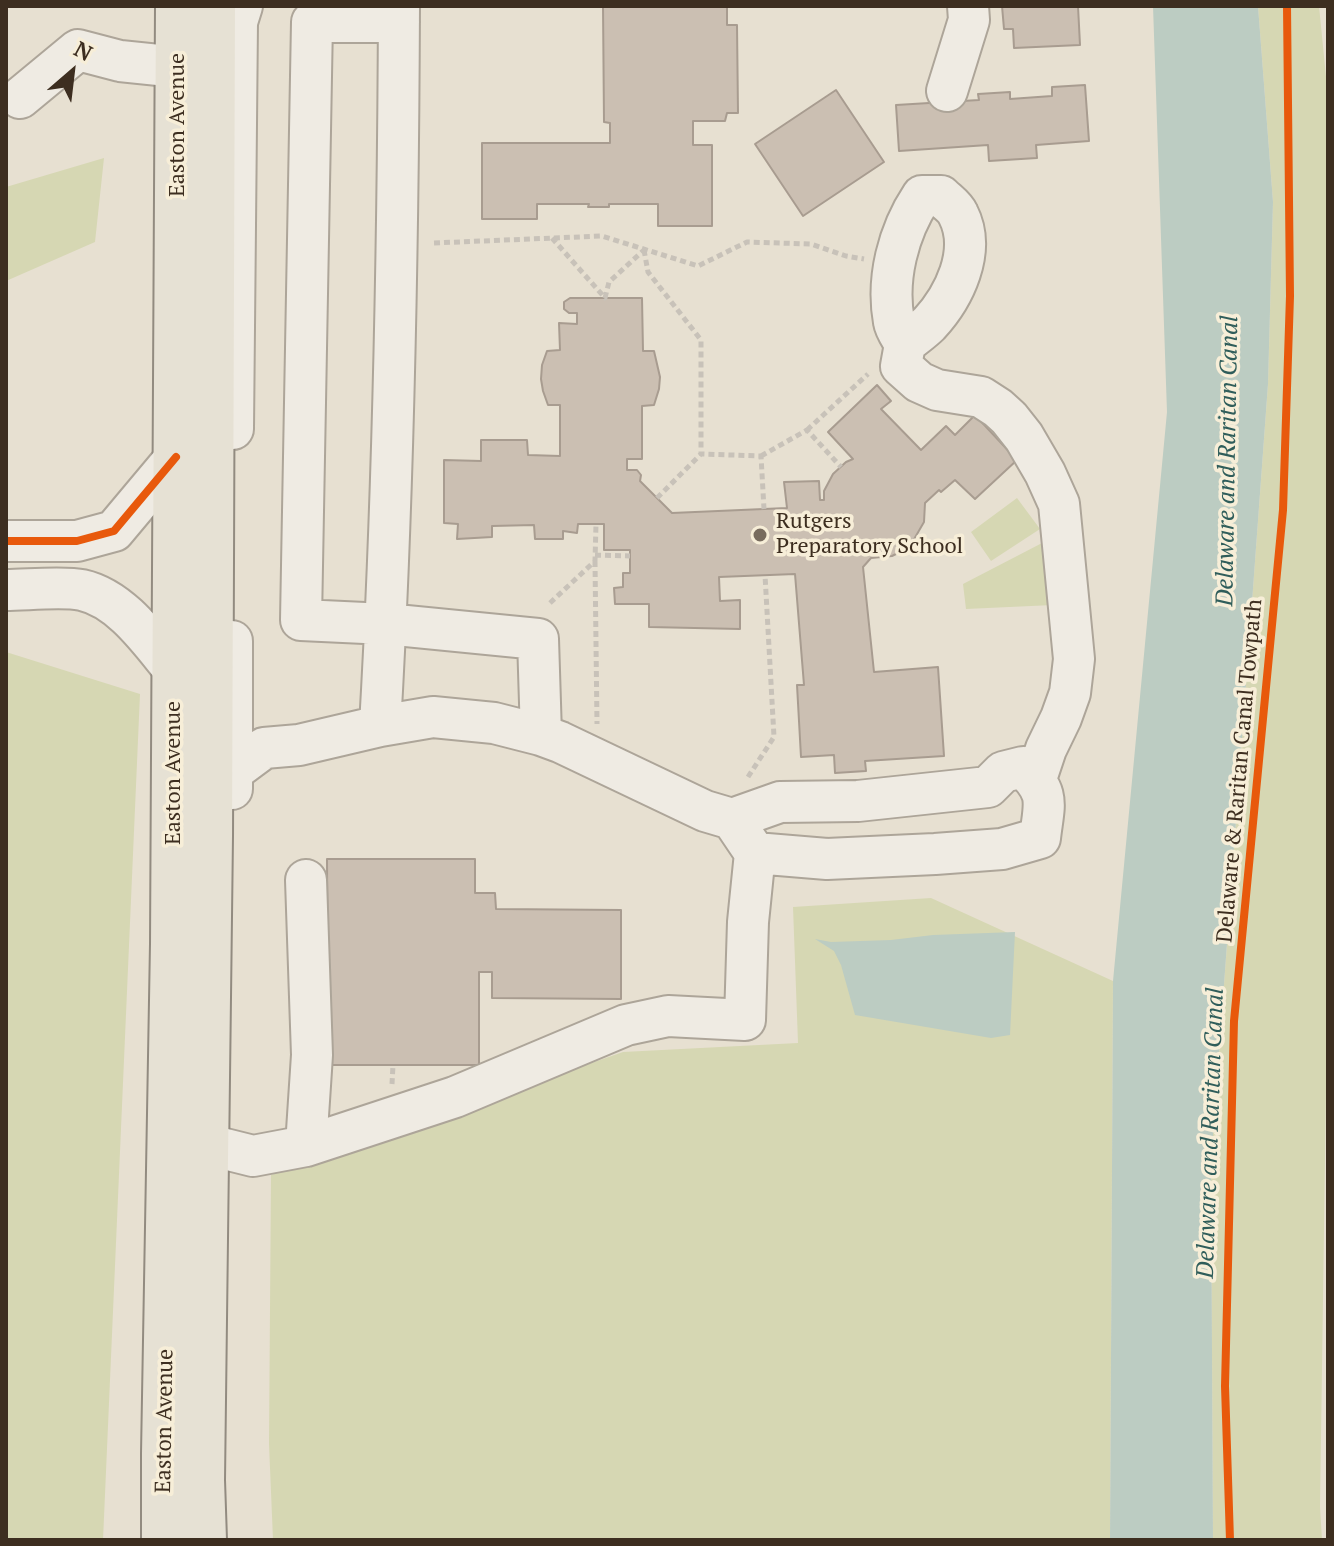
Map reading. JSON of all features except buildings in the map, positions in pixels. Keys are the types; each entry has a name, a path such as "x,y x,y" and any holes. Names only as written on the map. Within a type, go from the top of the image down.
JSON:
{"main road":[{"name":"Easton Avenue","path":"164,1540 173,944 178,6"},
{"name":"Easton Avenue","path":"204,1540 213,6"}],"street":[{"path":"209,940 228,894 233,771 237,22 242,6"},
{"path":"947,91 969,20 968,6"},
{"path":"380,726 386,624 398,240 399,14 312,22 301,620 386,624 538,639 541,735"},
{"path":"20,98 78,50 120,61 178,67"},
{"path":"905,344 901,366 919,382 937,390 981,397 1009,418 1045,473 1059,504 1074,659 1070,693 1036,779"},
{"path":"6,541 77,541 114,531 176,457"},
{"path":"6,590 82,590 106,601 128,614 175,671"},
{"path":"233,771 264,748 299,745 433,717 494,723 541,735 705,811 736,803 858,801 988,787 1003,772 1023,767 1036,779 1045,795 1040,838 1002,849 827,859 755,853"},
{"path":"205,1144 253,1156 306,1146 455,1097 626,1025 668,1016 745,1020 748,922 755,853 736,803"},
{"path":"306,880 312,1055 306,1146"}],"path":[{"path":"434,243 602,236 698,266 747,242 811,244 868,260"},
{"path":"551,238 605,298 609,282 644,250"},
{"path":"644,250 648,272 701,340 701,454 657,498"},
{"path":"701,454 761,456 807,430 868,374"},
{"path":"807,430 841,467"},
{"path":"761,456 764,509"},
{"path":"596,524 597,730"},
{"path":"550,603 595,558 630,556"},
{"path":"736,803 774,737 765,575"},
{"path":"391,1089 393,1065"}],"green space":[{"path":"1258,6 1319,6 1328,97 1328,950 1322,1540 1213,1540 1211,1162 1268,384 1273,202"},
{"path":"104,158 95,242 6,281 6,187"},
{"path":"1017,498 1040,529 991,561 971,532"},
{"path":"1044,542 1053,605 966,609 963,584"},
{"path":"6,652 140,694 103,1540 6,1540"},
{"path":"931,898 1113,981 1110,1540 273,1540 269,1444 271,1175 623,1052 798,1043 793,907"}],"water":[{"name":"Delaware and Raritan Canal","path":"1153,6 1258,6 1273,202 1268,384 1211,1162 1213,1540 1110,1540 1113,981 1167,412"},
{"path":"1015,932 1010,1035 991,1038 855,1015 834,951 815,939 831,942 891,940"}],"cycle path":[{"name":"Delaware & Raritan Canal Towpath","path":"1230,1540 1225,1386 1234,1021 1283,510 1290,296 1287,6"},
{"path":"6,541 77,541 114,531 176,457"}],"place":[{"name":"Rutgers Preparatory School","path":"760,535"}]}
